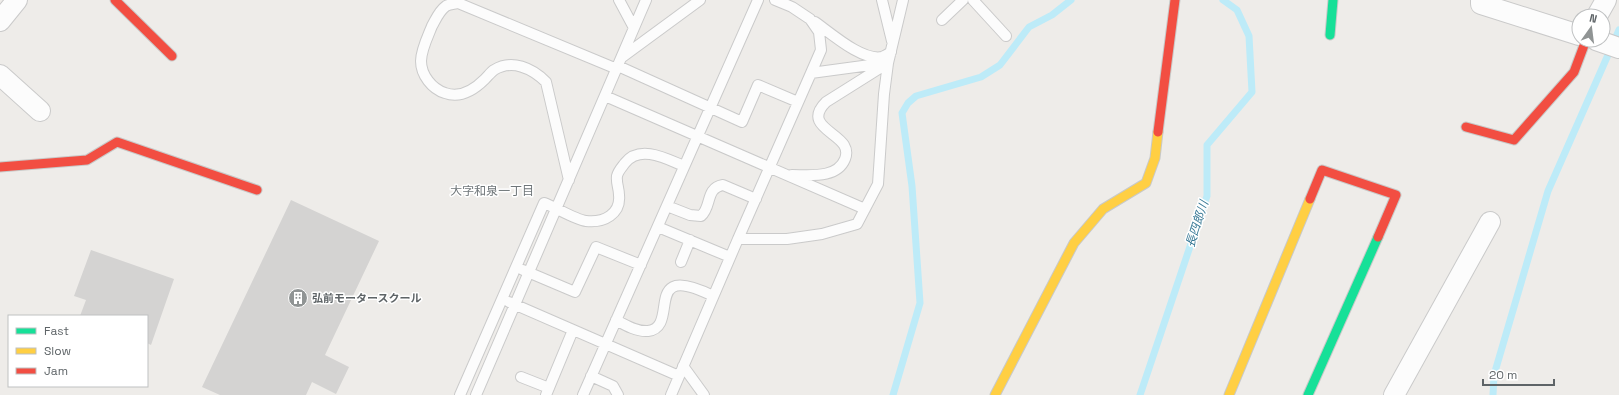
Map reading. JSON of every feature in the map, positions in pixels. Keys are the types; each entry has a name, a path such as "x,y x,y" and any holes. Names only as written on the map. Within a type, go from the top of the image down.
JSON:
{"street":[{"path":"115,0 172,56"},
{"path":"995,395 1074,243 1103,209 1146,183 1155,158 1175,0"},
{"path":"1330,35 1333,0"},
{"path":"1481,0 1481,4 1571,32"},
{"path":"1466,127 1514,140 1574,72 1588,48"},
{"path":"0,75 40,111"},
{"path":"0,167 87,160 117,142 257,190"},
{"path":"1229,395 1322,170 1396,195 1308,395"},
{"path":"1394,395 1490,222"}],"lane":[{"path":"619,0 634,28"},
{"path":"476,395 646,0"},
{"path":"619,65 700,0"},
{"path":"583,395 758,0"},
{"path":"775,0 792,7 856,50 868,56 882,57 892,48"},
{"path":"882,0 892,48"},
{"path":"738,239 787,239 822,234 857,224 878,184 884,94 888,63 903,0"},
{"path":"942,20 963,0"},
{"path":"973,0 1006,36"},
{"path":"569,180 546,82 538,74 526,67 509,65 493,70 472,90 460,94 445,94 431,86 425,75 421,61 424,45 430,31 439,13 446,6 458,3 619,65 742,122 758,85 798,102"},
{"path":"671,395 821,50 819,32 810,19"},
{"path":"811,73 888,63"},
{"path":"788,176 826,174 843,165 847,151 840,140 823,128 819,116 820,111 826,102 888,63"},
{"path":"605,96 865,209"},
{"path":"460,395 544,203 586,221 603,220 614,213 619,204 618,176 620,169 628,159 638,154 655,154 684,166"},
{"path":"667,206 690,215 701,216 706,212 712,191 722,185 756,199"},
{"path":"658,227 730,257"},
{"path":"681,262 690,240"},
{"path":"516,266 575,292 596,247 641,265"},
{"path":"616,320 637,330 647,331 654,329 660,325 663,317 666,294 670,288 678,286 694,287 714,296"},
{"path":"502,299 679,376"},
{"path":"521,377 548,392 573,330"},
{"path":"683,366 704,395"},
{"path":"591,376 613,386 618,395"}],"building":[{"name":"弘前モータースクール","path":"291,200 379,241 325,355 349,367 336,394 312,382 306,395 220,395 202,387"},
{"path":"91,250 174,279 151,345 148,344 148,315 80,315 86,300 74,296"}],"waterway":[{"path":"893,395 920,303 912,186 902,113 908,103 916,96 981,77 1000,65 1029,27 1052,15 1071,0"},
{"name":"長四郎川","path":"1140,395 1207,196 1207,145 1252,92 1249,36 1237,10 1223,0"},
{"path":"1493,395 1494,375 1548,191 1619,30"}],"traffic: fast":[{"path":"1330,35 1333,0"},
{"path":"1308,395 1378,237"}],"traffic: slow":[{"path":"995,395 1074,243 1103,209 1146,183 1155,158 1158,132"},
{"path":"1229,395 1310,199"}],"traffic: jam":[{"path":"115,0 172,56"},
{"path":"1158,132 1175,0"},
{"path":"1466,127 1514,140 1574,72 1583,48"},
{"path":"0,167 87,160 117,142 257,190"},
{"path":"1310,199 1322,170 1396,195 1378,237"}],"place":[{"name":"弘前モータースクール","path":"298,298"}],"district":[{"name":"大字和泉一丁目","path":"492,191"}]}
